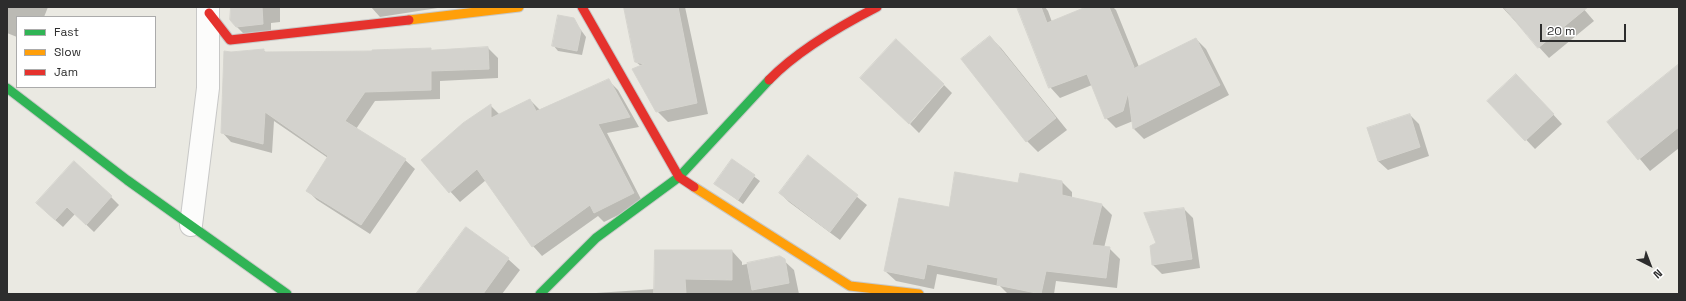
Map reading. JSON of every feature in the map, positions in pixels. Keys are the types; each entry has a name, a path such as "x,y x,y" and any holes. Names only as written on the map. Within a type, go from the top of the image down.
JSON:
{"street":[{"path":"209,10 230,40 519,7"},
{"path":"582,7 679,178 850,286 919,294"},
{"path":"540,294 596,238 679,178 721,130 778,71 839,27 877,7"},
{"path":"190,225 208,88 209,10"},
{"path":"7,88 190,225 287,294"}],"building":[{"path":"231,7 262,7 263,24 236,27 230,20"},
{"path":"624,7 678,7 697,103 656,112 632,69 644,64 635,62"},
{"path":"1017,7 1041,7 1047,23 1086,7 1109,7 1134,67 1133,69 1196,38 1220,85 1133,129 1128,93 1123,111 1105,119 1087,74 1049,88"},
{"path":"1504,7 1588,7 1538,48"},
{"path":"558,15 574,18 581,31 577,51 552,46"},
{"path":"990,36 1056,118 1026,142 961,59"},
{"path":"896,39 944,84 909,124 860,78"},
{"path":"488,47 489,69 431,71 431,90 365,92 345,121 406,159 361,225 306,191 328,156 265,112 263,144 221,133 224,51 231,52 264,49 264,52 372,51"},
{"path":"1679,64 1679,127 1638,160 1607,122"},
{"path":"1516,74 1554,114 1525,141 1487,101"},
{"path":"609,79 630,117 598,124 634,193 594,213 590,205 532,247 477,169 449,193 421,160 463,123 491,104 491,118 530,99 536,111"},
{"path":"1410,114 1420,147 1378,161 1367,128"},
{"path":"808,155 858,195 830,232 779,193"},
{"path":"732,159 755,175 738,200 714,184"},
{"path":"74,161 112,196 86,225 67,207 55,220 36,203"},
{"path":"955,172 1018,183 1020,173 1062,181 1062,195 1102,204 1092,245 1110,247 1106,278 1046,271 1041,294 997,285 998,278 927,264 924,279 884,271 899,198 949,207"},
{"path":"1184,208 1192,259 1152,265 1150,246 1156,243 1144,213"},
{"path":"466,227 509,258 483,294 416,294"},
{"path":"655,250 732,250 732,280 685,279 686,294 654,294"},
{"path":"780,256 785,259 789,283 752,290 747,263"}],"traffic: fast":[{"path":"540,294 596,238 679,177 769,80"},
{"path":"7,88 127,180 287,294"}],"traffic: slow":[{"path":"409,20 519,7"},
{"path":"694,187 850,286 919,294"}],"traffic: jam":[{"path":"582,7 679,177 694,187"},
{"path":"769,80 780,69 820,39 877,7"},
{"path":"209,13 230,40 409,20"}]}
